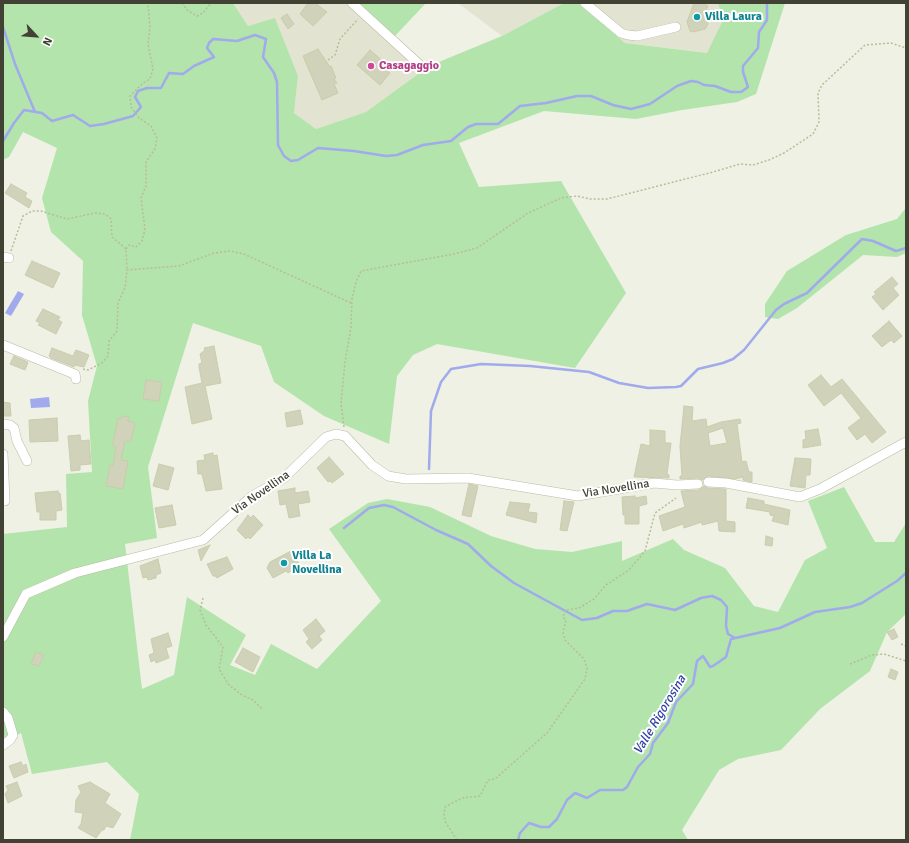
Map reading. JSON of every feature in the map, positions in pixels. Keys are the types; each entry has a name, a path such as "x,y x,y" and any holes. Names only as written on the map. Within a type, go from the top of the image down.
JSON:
{"street":[{"path":"352,3 420,65"},
{"path":"585,3 621,33 637,36 676,27"},
{"path":"3,345 75,374 76,379"},
{"path":"3,424 10,425 14,428 17,441 27,461"},
{"name":"Via Novellina","path":"3,637 26,594 74,572 202,540 252,496 284,478 326,437 336,434 345,436 372,465 388,476 406,479 468,478 578,496 654,483 677,485 698,484"},
{"path":"708,482 726,483 800,497 820,489 906,442"},
{"path":"3,454 5,501"},
{"path":"3,712 8,718 13,735 10,740 3,744"}],"path":[{"path":"126,249 129,245 136,247 142,241 145,229 141,198 146,186 146,162 155,149 157,138 151,126 134,114 130,102 130,96 143,83 150,79 153,69 148,44 150,27 148,3"},
{"path":"182,3 188,11 197,16 203,14 211,3"},
{"path":"328,60 335,55 340,39 363,13"},
{"path":"345,436 341,403 345,362 351,327 352,303 356,282 361,271 476,248 528,213 561,198 577,196 590,199 607,199 740,164 753,165 769,160 784,153 812,134 819,122 818,93 822,85 865,45 891,43 906,48"},
{"path":"6,256 11,252 19,224 23,216 32,211 41,211 67,219 95,213 105,214 111,219 112,237 126,249 127,270 125,288 118,303 117,331 109,341 108,356 102,363 88,370 83,369"},
{"path":"127,270 179,266 214,253 230,251 244,254 352,303"},
{"path":"458,840 446,823 444,816 445,807 462,798 480,796 488,780 495,779 547,732 585,679 587,669 584,659 565,640 565,611 579,608 594,600 606,585 629,570 645,551 655,513 676,498"},
{"path":"203,598 200,610 206,625 223,647 219,669 229,685 242,695 253,700 262,709"},
{"path":"901,644 906,646"},
{"path":"850,664 872,655 884,654 906,661"}],"shaded area":[{"path":"233,3 359,3 429,66 366,112 316,129 294,113 298,76 275,19 248,26"},
{"path":"458,3 564,3 502,36"},
{"path":"578,3 718,3 723,20 708,53 625,43"}],"green space":[{"path":"3,3 233,3 248,26 275,18 298,76 294,113 316,129 366,112 429,66 502,36 564,3 578,3 625,43 707,53 723,20 718,3 785,3 756,94 737,102 682,110 636,119 544,111 459,143 479,187 561,181 626,293 575,368 437,344 413,355 397,376 389,444 324,416 274,382 261,346 193,323 148,467 157,538 125,544 142,689 174,675 187,597 246,635 230,665 255,675 271,644 317,669 381,601 329,529 368,503 387,499 430,507 491,536 535,549 572,552 622,541 622,561 673,539 684,550 725,568 754,606 778,612 805,560 827,548 808,501 844,487 875,542 894,542 906,523 906,614 887,632 870,671 820,709 781,750 738,759 719,770 682,830 688,840 130,840 139,794 107,762 32,774 21,733 3,743 3,534 67,527 66,474 92,472 88,401 97,366 82,315 83,261 51,232 42,198 57,148 23,132 9,157 3,160"},
{"path":"359,3 426,3 395,36"},
{"path":"906,208 906,253 897,257 863,255 797,308 778,319 765,317 765,304 787,271 846,235 897,219"}],"water":[{"path":"18,291 24,294 11,316 5,313"},
{"path":"49,397 50,407 31,408 30,399"}],"building":[{"path":"308,3 315,3 327,12 313,26 300,14"},
{"name":"Villa Laura","path":"694,3 703,3 708,6 704,14 708,24 705,29 693,32 690,31 687,22"},
{"path":"287,14 294,24 288,29 281,18"},
{"path":"318,49 330,67 331,66 336,78 334,79 337,83 334,84 338,93 322,100 303,56"},
{"path":"370,50 384,62 381,66 390,73 380,85 357,65"},
{"path":"11,184 27,193 25,197 32,201 29,208 5,193"},
{"path":"32,261 60,273 53,288 25,275"},
{"path":"892,277 898,284 893,288 899,295 883,310 872,297 876,294 874,292"},
{"path":"43,309 60,317 58,320 62,322 56,334 38,325 40,323 36,321"},
{"path":"889,321 902,336 894,343 891,340 882,347 872,336"},
{"path":"214,346 221,383 205,386 212,419 192,424 185,387 202,383 199,367 199,364 202,363 200,354 205,350 204,348"},
{"path":"52,348 73,356 76,350 89,355 84,367 75,365 74,367 51,358 49,356"},
{"path":"14,356 28,362 25,370 10,364"},
{"path":"821,375 831,387 842,379 886,432 872,443 865,434 857,440 848,428 861,418 841,393 824,406 808,385"},
{"path":"146,380 162,382 159,401 143,399"},
{"path":"3,402 10,403 11,416 3,416"},
{"path":"684,406 693,407 692,421 706,419 707,427 721,422 740,419 741,423 737,424 742,462 746,461 749,472 752,472 752,482 743,480 743,477 735,479 708,476 702,480 698,478 680,479 680,476 682,476 680,446","holes":["723,428 727,443 710,446 708,433"]},
{"path":"300,410 303,424 287,427 285,413"},
{"path":"122,416 129,417 128,421 135,423 131,442 125,441 121,460 128,461 123,489 106,486 110,465 113,465 116,447 113,446 113,443 118,418 121,419"},
{"path":"57,418 58,441 30,442 29,420"},
{"path":"818,429 821,445 803,448 803,440 806,439 805,431"},
{"path":"650,430 665,431 665,443 671,443 667,474 669,475 669,478 634,477 641,444 650,446"},
{"path":"80,435 81,441 89,440 91,464 80,465 80,470 71,471 68,436"},
{"path":"213,453 213,456 217,455 222,489 206,491 202,474 198,474 197,461 205,460 204,455"},
{"path":"329,457 344,474 332,483 330,481 328,482 317,468"},
{"path":"795,458 811,459 810,475 806,475 805,488 790,486"},
{"path":"159,464 174,468 168,490 153,486"},
{"path":"469,484 478,486 471,517 462,515"},
{"path":"704,486 708,488 726,489 726,521 735,522 735,532 719,531 718,521 702,525 702,522 684,528 683,524 663,531 659,516 685,507 681,491 699,490"},
{"path":"295,488 295,493 308,491 310,502 298,504 300,516 289,518 286,504 280,505 278,491"},
{"path":"58,491 58,493 60,493 62,510 56,511 56,520 40,520 40,512 37,512 35,493"},
{"path":"635,496 635,498 646,496 647,504 639,506 639,524 625,524 622,497"},
{"path":"748,498 764,501 764,504 790,510 788,525 772,521 774,516 770,515 770,512 746,508"},
{"path":"564,501 574,502 567,531 560,530"},
{"path":"510,502 530,504 528,512 537,513 536,523 506,515"},
{"path":"172,505 176,525 159,528 155,508"},
{"path":"248,515 251,518 253,515 263,525 250,539 248,537 246,539 237,530"},
{"path":"766,536 773,538 772,546 765,545"},
{"path":"210,545 201,561 198,550"},
{"name":"Villa La Novellina","path":"291,551 300,565 288,573 286,571 273,578 267,568 270,562"},
{"path":"227,557 233,569 217,578 213,576 207,564"},
{"path":"158,559 161,573 156,575 156,578 148,580 147,577 143,578 140,566"},
{"path":"316,619 325,631 319,636 322,640 312,649 306,642 309,639 303,630"},
{"path":"894,629 898,637 892,640 887,632"},
{"path":"168,633 172,646 166,648 169,658 156,663 155,660 151,662 149,655 154,653 151,639"},
{"path":"243,648 260,657 253,672 235,662"},
{"path":"36,652 44,655 39,666 31,664"},
{"path":"891,669 898,672 895,680 888,677"},
{"path":"21,762 23,766 26,764 28,772 14,778 9,766"},
{"path":"17,782 22,796 8,803 5,794 8,790 6,786"},
{"path":"90,782 110,794 105,803 121,814 113,828 106,826 96,838 78,828 81,824 83,813 75,812 76,800 81,792 78,786"}],"waterway":[{"path":"3,141 24,110 42,113 52,121 73,115 90,126 104,124 133,116 141,107 135,97 138,91 147,88 161,88 169,73 183,74 194,66 214,57 207,48 213,39 237,41 255,35 266,39 263,57 274,73 277,82 278,145 284,156 291,161 298,160 318,148 354,151 386,156 397,155 423,145 451,141 468,127 476,124 498,124 520,106 546,103 577,96 591,96 613,105 631,109 650,104 677,86 691,81 704,85 715,86 731,92 741,92 748,87 743,72 743,66 758,48 759,32 767,20 767,3"},
{"path":"3,27 15,64 35,112"},
{"path":"429,469 431,411 441,382 451,369 481,364 530,366 589,372 619,383 648,388 681,386 698,369 733,359 744,350 776,310 784,304 807,293 862,239 873,241 896,251 906,248"},
{"path":"344,528 369,508 384,505 393,507 436,530 468,544 491,566 514,583 582,620 597,618 613,611 627,611 647,604 675,610 701,598 712,596 721,600 727,607 726,626 728,634 735,638"},
{"name":"Valle Rigorosina","path":"518,840 520,833 529,823 541,827 549,827 557,819 567,800 575,793 587,798 600,790 623,790 627,787 638,767 650,754 653,743 668,723 676,702 693,684 697,661 703,656 710,667 713,666 726,657 731,639 780,628 815,612 850,607 862,603 897,581 906,573"}],"place":[{"name":"Villa Laura","path":"697,17"},
{"name":"Casagaggio","path":"371,66"},
{"name":"Villa La Novellina","path":"284,563"}]}
